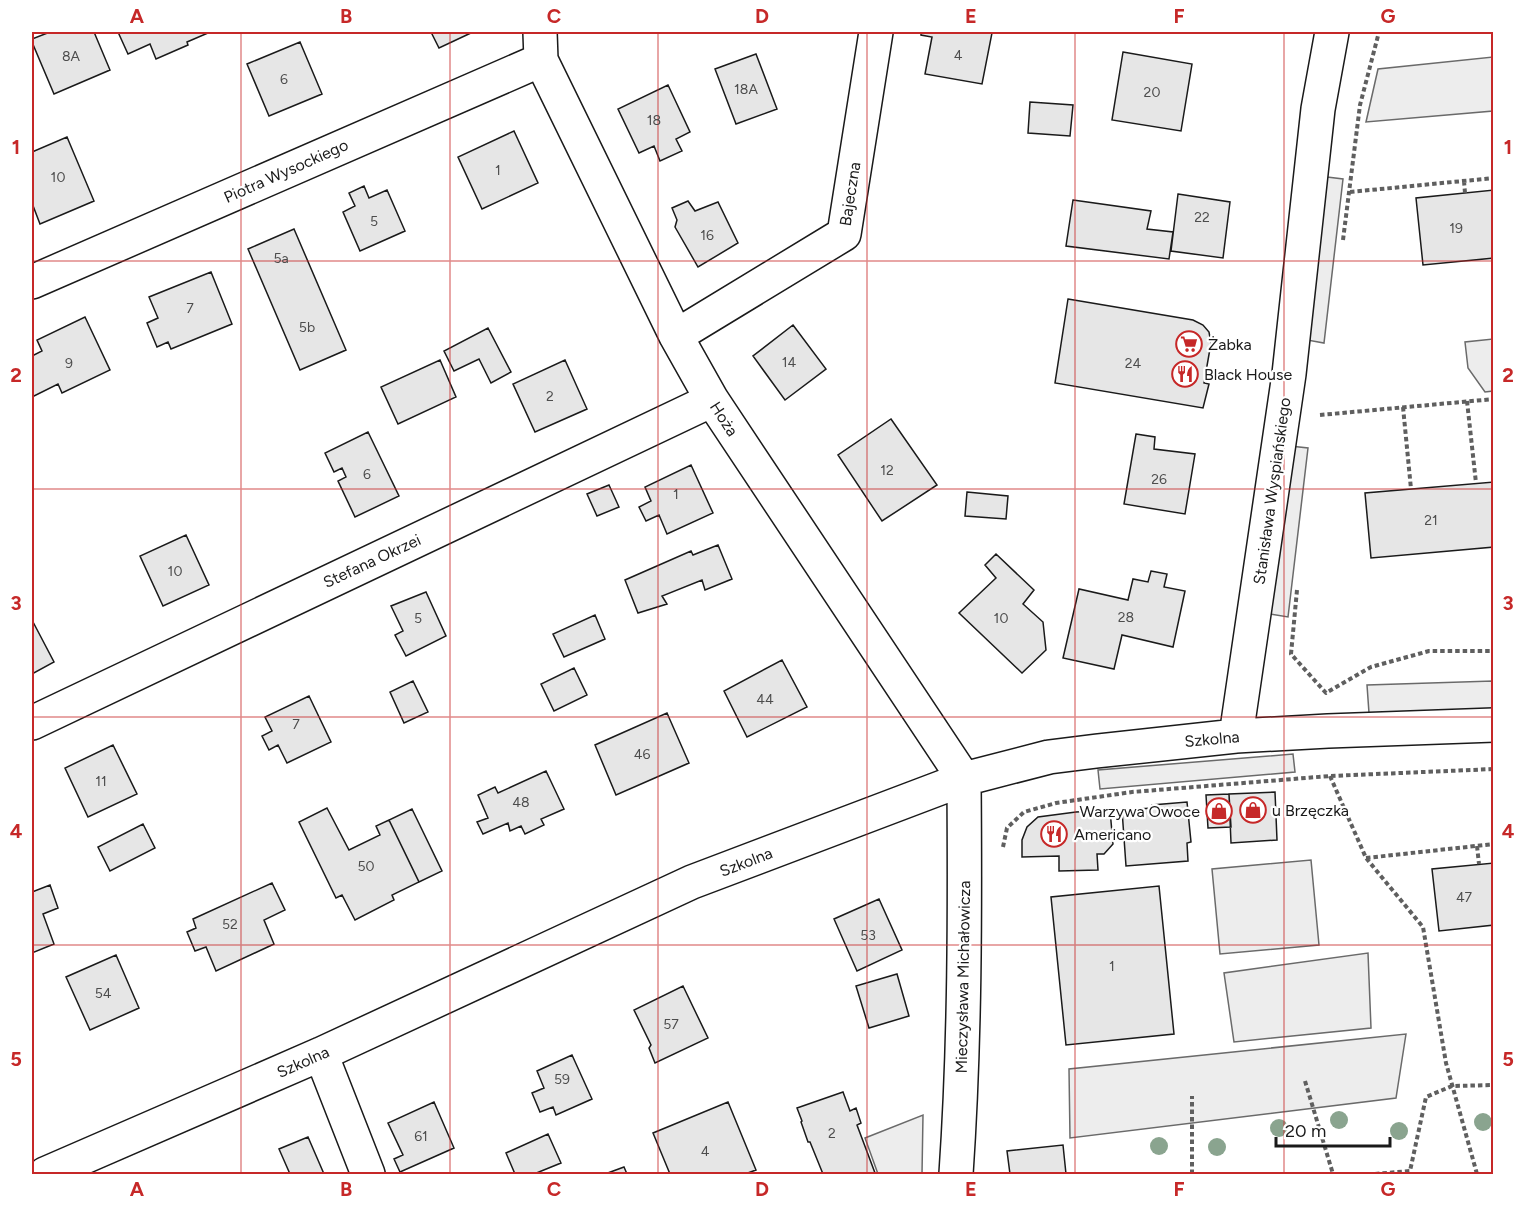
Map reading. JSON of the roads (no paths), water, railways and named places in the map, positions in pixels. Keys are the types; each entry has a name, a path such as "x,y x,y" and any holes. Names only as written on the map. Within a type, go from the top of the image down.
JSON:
{"street":[{"name":"Bajeczna","path":"676,336 844,234 876,32"},
{"name":"Stanisława Wyspiańskiego","path":"1236,736 1289,374 1318,109 1332,32"},
{"name":"Hoża","path":"541,46 676,336 712,400 964,779"},
{"name":"Piotra Wysockiego","path":"32,282 541,46"},
{"name":"Stefana Okrzei","path":"32,723 712,400"},
{"name":"Szkolna","path":"45,1174 321,1054 692,882 964,779 1049,757 1236,736 1328,730 1494,725"},
{"name":"Mieczysława Michałowicza","path":"956,1174 965,893 964,779"},
{"path":"321,1054 368,1174"}],"place":[{"name":"Żabka","path":"1189,344"},
{"name":"Black House","path":"1185,374"},
{"name":"u Brzęczka","path":"1253,810"},
{"name":"Warzywa Owoce","path":"1219,811"},
{"name":"Americano","path":"1054,834"}]}
